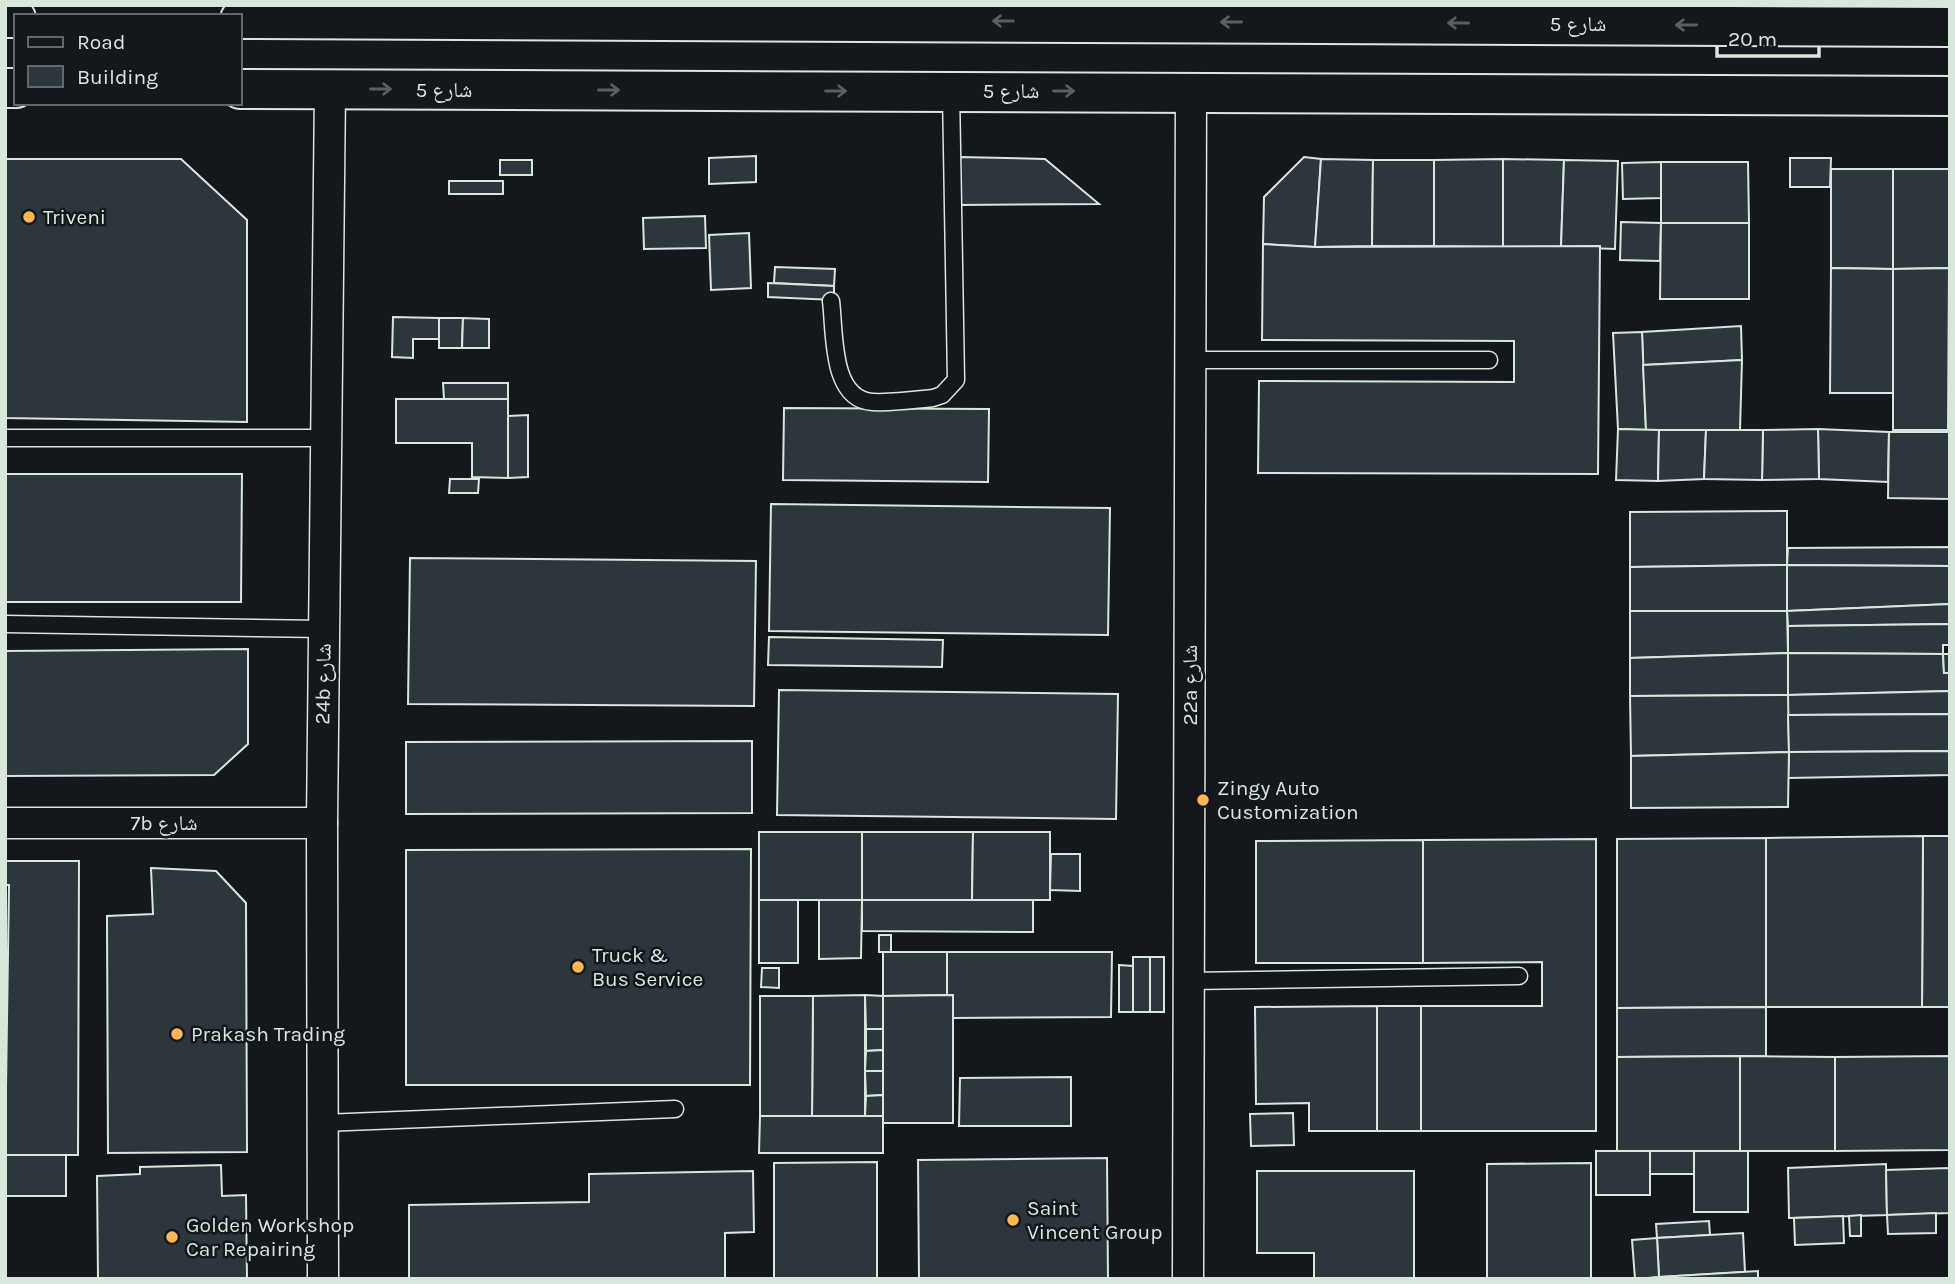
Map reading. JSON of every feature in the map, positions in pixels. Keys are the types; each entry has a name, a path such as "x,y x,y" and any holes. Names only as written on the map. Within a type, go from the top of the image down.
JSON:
{"street":[{"name":"شارع 5","path":"242,19 520,12 1606,15 1950,27"},
{"name":"شارع 5","path":"242,89 1950,96"},
{"name":"24b شارع","path":"323,1279 322,823 330,89"},
{"name":"22a شارع","path":"1188,1279 1191,92"},
{"name":"7b شارع","path":"5,823 322,823"}],"lane":[{"path":"831,301 839,373 858,396 870,402 933,398 942,395 956,380 951,91"},
{"path":"1190,359 1489,360"},
{"path":"5,438 326,438"},
{"path":"5,624 324,629"},
{"path":"1189,981 1519,976"},
{"path":"323,1123 675,1109"}],"building":[{"path":"756,156 756,182 709,184 709,158"},
{"path":"959,157 1045,159 1099,204 959,205"},
{"path":"1304,157 1321,159 1315,247 1263,244 1264,197"},
{"path":"1790,158 1831,158 1830,187 1790,187"},
{"path":"5,159 181,159 247,220 247,422 5,418"},
{"path":"1321,159 1373,160 1372,246 1315,247"},
{"path":"1503,159 1503,247 1434,246 1434,160"},
{"path":"1503,159 1564,160 1561,247 1503,247"},
{"path":"500,160 532,160 532,175 500,175"},
{"path":"1373,160 1434,160 1434,246 1372,246"},
{"path":"1564,160 1618,161 1615,249 1561,247"},
{"path":"1661,162 1748,162 1749,223 1661,223"},
{"path":"1661,162 1661,198 1623,199 1622,163"},
{"path":"1831,169 1893,169 1893,269 1831,268"},
{"path":"1893,169 1949,169 1949,268 1893,269"},
{"path":"449,181 503,181 503,194 449,194"},
{"path":"705,216 706,248 644,249 643,218"},
{"path":"1621,222 1661,223 1660,261 1620,260"},
{"path":"1661,223 1749,223 1749,299 1660,299"},
{"path":"749,233 751,288 711,290 709,235"},
{"path":"1263,244 1315,247 1600,246 1598,474 1258,473 1259,381 1514,382 1514,341 1262,340"},
{"path":"775,267 835,269 834,286 774,283"},
{"path":"1831,268 1893,269 1893,393 1830,393"},
{"path":"1949,268 1948,430 1893,430 1893,269"},
{"path":"768,283 834,286 834,300 768,297"},
{"path":"393,317 439,318 439,339 413,339 413,358 392,357"},
{"path":"439,318 463,318 462,348 439,348"},
{"path":"463,318 489,319 489,348 462,348"},
{"path":"1741,326 1742,360 1643,365 1642,332"},
{"path":"1642,332 1646,430 1618,429 1613,333"},
{"path":"1742,360 1740,430 1646,430 1643,365"},
{"path":"443,383 508,383 508,399 444,399"},
{"path":"396,399 508,399 508,478 472,477 472,443 396,443"},
{"path":"784,408 989,409 988,482 783,480"},
{"path":"528,415 528,477 508,478 508,416"},
{"path":"1618,429 1659,430 1658,481 1616,480"},
{"path":"1818,429 1889,432 1888,482 1819,479"},
{"path":"1818,429 1819,479 1762,480 1763,430"},
{"path":"1659,430 1706,430 1704,479 1658,481"},
{"path":"1706,430 1763,430 1762,480 1704,479"},
{"path":"1889,432 1950,432 1950,499 1888,498"},
{"path":"5,474 242,474 241,602 5,602"},
{"path":"450,479 479,479 478,493 449,493"},
{"path":"771,504 1110,508 1108,635 769,631"},
{"path":"1787,511 1787,565 1630,567 1630,512"},
{"path":"1950,547 1950,566 1787,565 1788,548"},
{"path":"410,558 756,561 754,706 408,704"},
{"path":"1787,565 1787,611 1630,611 1630,567"},
{"path":"1787,565 1950,566 1950,604 1787,611"},
{"path":"1950,604 1950,624 1788,626 1787,611"},
{"path":"1630,611 1787,611 1788,653 1630,658"},
{"path":"1950,624 1950,645 1943,645 1943,654 1788,653 1788,626"},
{"path":"769,637 943,640 942,667 768,665"},
{"path":"248,649 248,744 214,775 5,776 5,651"},
{"path":"1788,653 1788,695 1630,696 1630,658"},
{"path":"1788,653 1943,654 1944,673 1950,673 1950,691 1788,695"},
{"path":"1943,654 1950,654 1950,673 1944,673"},
{"path":"779,690 1118,694 1116,819 777,815"},
{"path":"1950,691 1950,714 1788,715 1788,695"},
{"path":"1788,695 1789,752 1631,756 1630,696"},
{"path":"1950,714 1950,751 1789,752 1788,715"},
{"path":"752,741 752,813 406,814 406,742"},
{"path":"1950,751 1950,775 1788,778 1789,752"},
{"path":"1789,752 1788,807 1631,808 1631,756"},
{"path":"759,832 862,832 862,900 759,900"},
{"path":"862,832 973,832 972,900 862,900"},
{"path":"973,832 1050,832 1050,900 972,900"},
{"path":"1923,836 1950,836 1950,1007 1922,1007"},
{"path":"1923,836 1922,1007 1766,1007 1766,838"},
{"path":"1766,838 1766,1007 1617,1008 1617,839"},
{"path":"1596,839 1596,1131 1421,1131 1421,1006 1542,1006 1542,962 1423,963 1423,840"},
{"path":"1423,840 1423,963 1256,963 1256,841"},
{"name":"Truck & Bus Service","path":"751,849 750,1085 406,1085 406,850"},
{"path":"1051,854 1080,854 1080,891 1050,890"},
{"path":"5,861 79,861 78,1155 5,1155 9,885 5,885"},
{"name":"Prakash Trading","path":"151,868 216,871 246,903 247,1152 108,1153 107,916 153,914"},
{"path":"759,900 798,900 798,963 759,963"},
{"path":"819,900 862,900 861,958 819,959"},
{"path":"862,900 1033,900 1033,932 862,931"},
{"path":"879,935 891,935 891,952 879,952"},
{"path":"883,952 947,952 947,995 883,996"},
{"path":"947,952 1112,952 1111,1017 953,1018 953,995 947,995"},
{"path":"1133,957 1150,957 1150,1012 1133,1012"},
{"path":"1150,957 1164,957 1164,1012 1150,1012"},
{"path":"1119,965 1133,966 1133,1012 1119,1012"},
{"path":"762,968 779,968 779,988 761,987"},
{"path":"865,995 865,1116 812,1116 813,996"},
{"path":"865,995 883,996 883,1029 866,1029"},
{"path":"953,995 953,1123 883,1123 883,996"},
{"path":"760,996 813,996 812,1116 760,1116"},
{"path":"1377,1006 1421,1006 1421,1131 1377,1131"},
{"path":"1377,1006 1377,1131 1309,1131 1309,1103 1256,1104 1255,1007"},
{"path":"1766,1007 1766,1056 1617,1057 1617,1008"},
{"path":"866,1029 883,1029 883,1050 866,1051"},
{"path":"883,1050 883,1071 865,1071 866,1051"},
{"path":"1740,1056 1740,1151 1617,1152 1617,1057"},
{"path":"1740,1056 1835,1057 1835,1151 1740,1151"},
{"path":"1950,1056 1950,1150 1835,1151 1835,1057"},
{"path":"865,1071 883,1071 883,1095 866,1096"},
{"path":"1071,1077 1071,1126 959,1126 960,1078"},
{"path":"883,1095 883,1116 865,1116 866,1096"},
{"path":"1293,1113 1294,1145 1251,1146 1250,1114"},
{"path":"760,1116 883,1116 883,1153 759,1153"},
{"path":"1596,1151 1650,1151 1650,1195 1596,1195"},
{"path":"1650,1151 1694,1151 1694,1174 1650,1174"},
{"path":"1694,1151 1748,1151 1748,1212 1694,1212"},
{"path":"5,1155 66,1155 66,1196 5,1196"},
{"name":"Saint Vincent Group","path":"1107,1158 1108,1279 919,1279 918,1160"},
{"path":"877,1162 877,1279 774,1279 774,1163"},
{"path":"1591,1163 1591,1279 1487,1279 1487,1164"},
{"path":"1886,1164 1887,1215 1789,1218 1788,1168"},
{"name":"Golden Workshop Car Repairing","path":"221,1165 222,1196 246,1195 247,1279 98,1279 97,1176 140,1174 140,1167"},
{"path":"1949,1168 1950,1213 1887,1215 1886,1170"},
{"path":"753,1171 754,1232 725,1233 725,1279 409,1279 409,1205 589,1202 589,1174"},
{"path":"1257,1171 1414,1171 1414,1279 1314,1279 1314,1253 1257,1253"},
{"path":"1936,1213 1936,1233 1888,1234 1887,1215"},
{"path":"1861,1215 1861,1236 1850,1236 1849,1216"},
{"path":"1843,1216 1844,1243 1795,1245 1794,1218"},
{"path":"1709,1221 1710,1235 1657,1238 1656,1224"},
{"path":"1743,1233 1745,1272 1659,1277 1657,1238"},
{"path":"1657,1238 1659,1277 1635,1279 1632,1240"},
{"path":"1758,1271 1758,1279 1642,1279 1659,1277"}],"place":[{"name":"Triveni","path":"29,217"},
{"name":"Zingy Auto Customization","path":"1203,800"},
{"name":"Truck & Bus Service","path":"578,967"},
{"name":"Prakash Trading","path":"177,1034"},
{"name":"Saint Vincent Group","path":"1013,1220"},
{"name":"Golden Workshop Car Repairing","path":"172,1237"}]}
